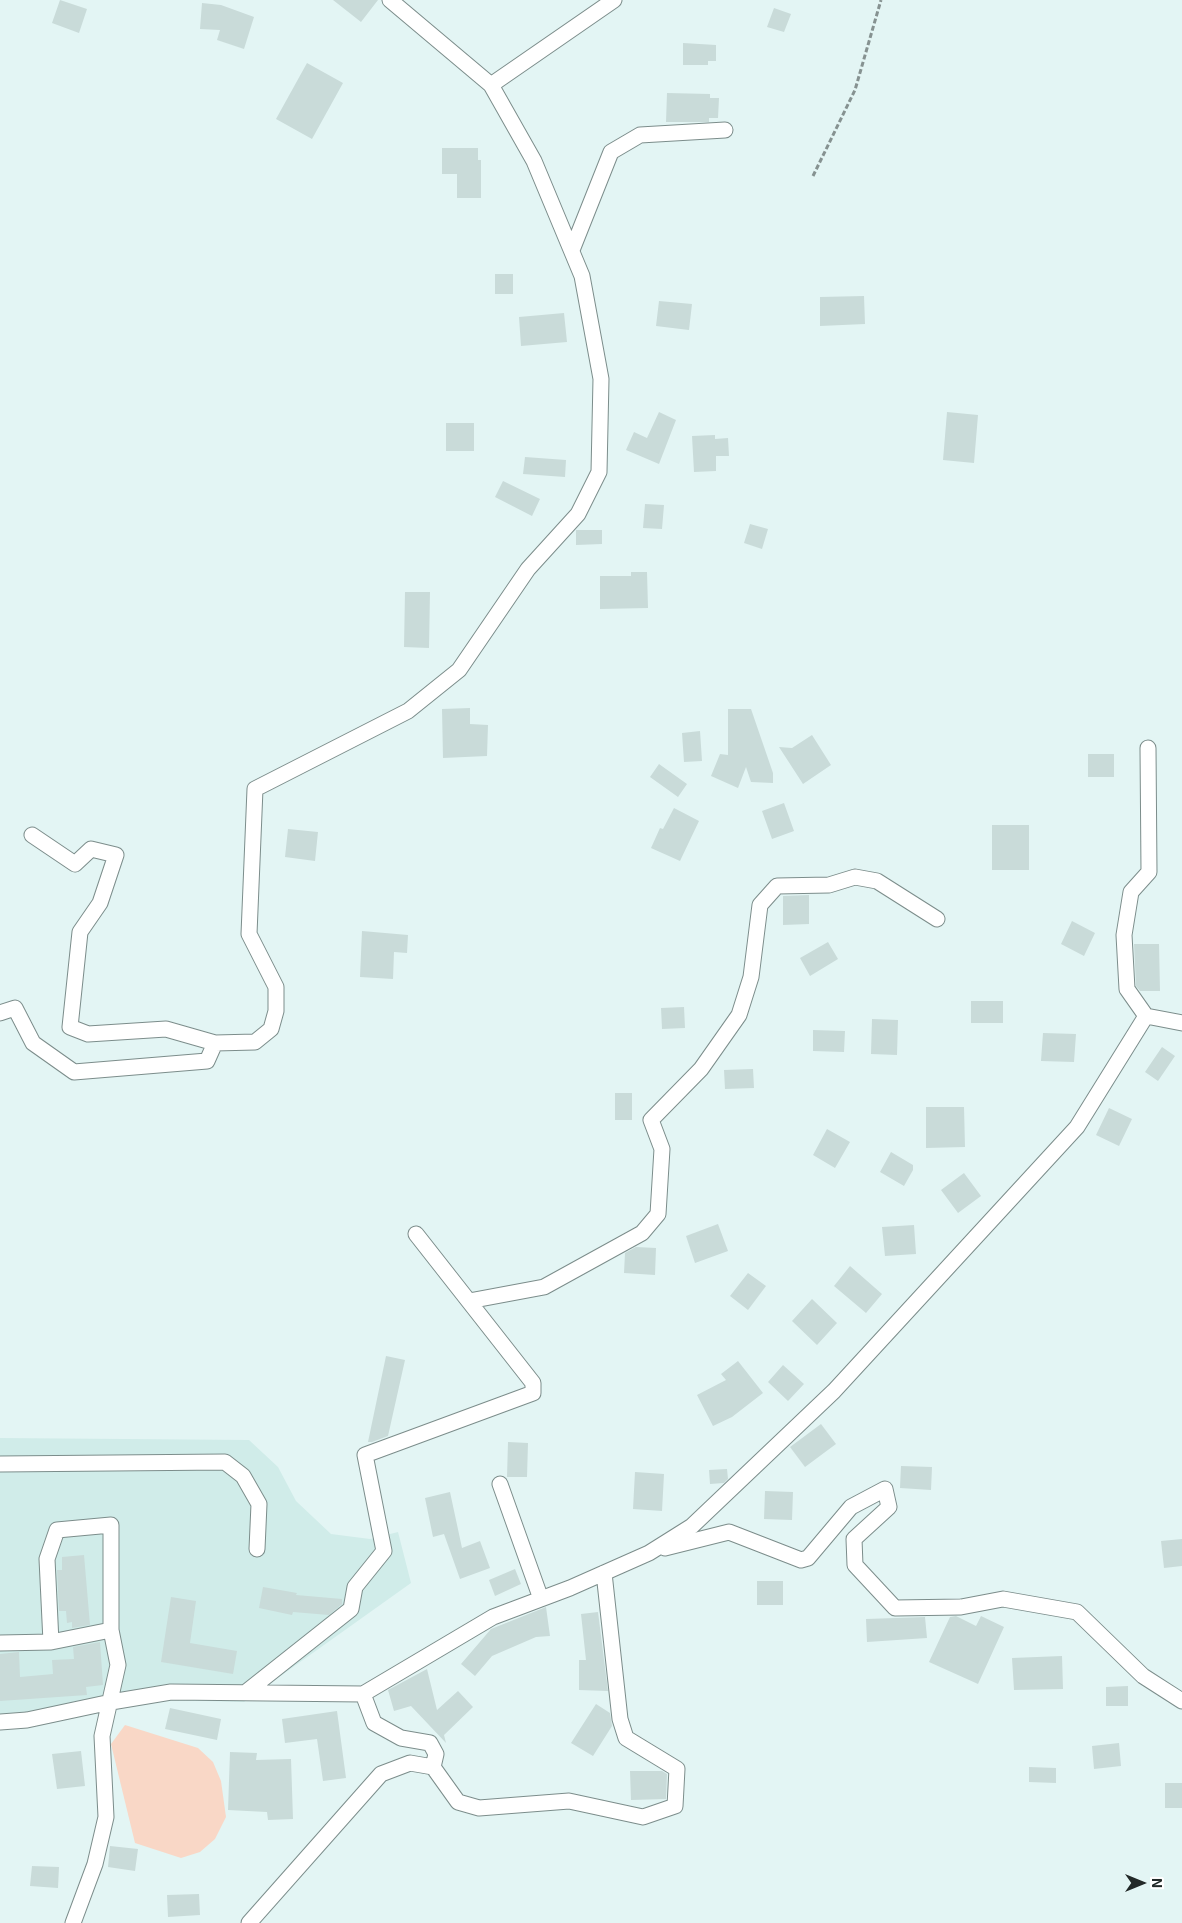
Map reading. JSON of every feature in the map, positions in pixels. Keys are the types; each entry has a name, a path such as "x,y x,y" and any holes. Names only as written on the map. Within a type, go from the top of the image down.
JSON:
{"street":[{"path":"32,835 75,864 92,849 116,855 100,903 80,932 70,1027 88,1034 166,1029 215,1043 255,1042 271,1028 276,1011 276,987 249,934 255,789 408,711 459,670 528,569 578,514 599,472 601,379 582,276 534,161 491,85 390,0"},
{"path":"491,85 614,0"},
{"path":"572,250 611,152 640,135 725,130"},
{"path":"1148,748 1149,872 1131,892 1124,935 1128,989 1146,1016 1182,1023"},
{"path":"469,1301 544,1287 642,1233 658,1214 662,1149 651,1120 701,1069 739,1015 751,977 760,905 777,886 829,885 855,877 877,881 937,919"},
{"path":"0,1013 15,1008 33,1043 74,1072 208,1061 215,1043"},
{"path":"0,1722 27,1720 111,1702 171,1692 363,1694 493,1617 541,1599 649,1553 692,1526 841,1384 1078,1127 1146,1016"},
{"path":"245,1693 351,1609 355,1587 384,1551 365,1455 533,1393 533,1383 416,1234"},
{"path":"0,1464 225,1462 243,1476 259,1504 257,1549"},
{"path":"500,1484 541,1599"},
{"path":"649,1553 728,1532 801,1560 808,1558 851,1507 885,1489 889,1507 854,1539 855,1565 895,1608 962,1607 1003,1599 1077,1612 1142,1676 1182,1701"},
{"path":"52,1642 47,1559 57,1530 111,1525 111,1630 118,1665 102,1736 106,1817 95,1864 73,1923"},
{"path":"249,1923 381,1774 410,1763 433,1767 458,1802 479,1808 569,1801 643,1817 675,1806 677,1769 626,1738 620,1719 604,1573"},
{"path":"0,1643 52,1642 111,1630"},
{"path":"363,1694 374,1723 401,1738 430,1744 436,1754 433,1767"}],"path":[{"path":"813,176 855,90 881,0"}],"shaded area":[{"path":"0,1438 249,1440 278,1467 296,1501 331,1534 370,1539 398,1532 411,1583 244,1702 167,1700 0,1730"},
{"path":"125,1725 198,1748 213,1762 221,1781 226,1817 215,1839 200,1852 181,1858 135,1843 111,1744"}],"building":[{"path":"60,0 87,9 79,33 52,23"},
{"path":"333,0 378,0 361,22"},
{"path":"202,3 221,5 254,17 244,49 217,40 220,30 200,29"},
{"path":"774,8 791,14 784,32 767,27"},
{"path":"683,43 716,45 716,61 708,61 708,65 683,65"},
{"path":"307,63 343,83 312,139 276,119"},
{"path":"667,93 710,94 710,98 719,98 718,118 709,118 709,122 666,122"},
{"path":"442,148 478,148 478,160 481,160 481,198 457,198 457,174 442,174"},
{"path":"495,274 513,274 513,294 495,294"},
{"path":"864,296 865,324 820,326 820,297"},
{"path":"659,301 692,304 689,330 656,326"},
{"path":"564,313 567,342 521,346 519,317"},
{"path":"659,412 676,420 659,464 626,450 634,432 647,438"},
{"path":"947,412 978,415 974,463 943,460"},
{"path":"446,423 474,423 474,451 446,451"},
{"path":"715,435 715,439 728,438 729,456 716,456 716,471 694,472 692,436"},
{"path":"525,457 566,460 565,477 523,474"},
{"path":"503,481 540,499 532,516 495,497"},
{"path":"645,504 664,505 662,529 643,528"},
{"path":"750,524 768,529 762,549 744,543"},
{"path":"576,530 602,530 602,544 576,545"},
{"path":"631,572 647,572 648,608 600,609 600,576 631,576"},
{"path":"405,592 430,592 429,648 404,647"},
{"path":"470,708 470,724 488,725 487,756 443,758 442,709"},
{"path":"728,709 751,709 773,773 773,783 751,782 746,767 738,788 711,776 720,754 728,755"},
{"path":"700,731 702,761 684,762 682,733"},
{"path":"812,735 831,765 803,784 779,747 792,748"},
{"path":"1088,754 1114,754 1114,777 1088,777"},
{"path":"659,764 687,784 678,797 650,777"},
{"path":"784,803 794,831 772,839 762,811"},
{"path":"674,808 699,821 680,861 651,848 660,828 663,829"},
{"path":"992,825 1029,825 1029,870 992,870"},
{"path":"288,829 318,832 315,861 285,857"},
{"path":"809,895 809,924 783,925 783,896"},
{"path":"1072,921 1095,933 1084,956 1061,944"},
{"path":"362,931 408,935 407,953 394,952 393,979 360,977"},
{"path":"828,942 838,959 810,976 800,958"},
{"path":"1134,944 1159,944 1160,991 1140,991 1136,986"},
{"path":"971,1001 1003,1001 1003,1023 971,1023"},
{"path":"684,1007 685,1028 662,1029 661,1008"},
{"path":"872,1019 898,1020 897,1055 871,1054"},
{"path":"813,1030 845,1031 844,1052 813,1051"},
{"path":"1043,1033 1076,1034 1074,1062 1041,1061"},
{"path":"1162,1047 1175,1056 1158,1081 1145,1072"},
{"path":"753,1069 754,1088 725,1089 724,1070"},
{"path":"615,1093 632,1093 632,1120 615,1120"},
{"path":"926,1107 964,1107 965,1147 926,1148"},
{"path":"1109,1108 1132,1119 1119,1146 1096,1135"},
{"path":"827,1129 850,1142 835,1168 813,1155"},
{"path":"891,1152 913,1165 913,1170 904,1186 880,1172"},
{"path":"964,1173 981,1196 958,1213 941,1190"},
{"path":"718,1224 728,1251 695,1263 686,1236"},
{"path":"914,1225 916,1254 885,1256 882,1227"},
{"path":"636,1247 656,1248 655,1275 624,1273 625,1253"},
{"path":"850,1266 882,1294 866,1313 834,1286"},
{"path":"748,1273 766,1286 748,1310 730,1296"},
{"path":"812,1299 837,1323 817,1345 792,1321"},
{"path":"386,1356 405,1360 388,1436 368,1442"},
{"path":"738,1361 763,1393 732,1417 713,1426 697,1395 726,1380 721,1374"},
{"path":"783,1365 804,1384 788,1401 768,1382"},
{"path":"821,1424 836,1444 805,1467 790,1447"},
{"path":"508,1442 528,1443 527,1477 507,1477"},
{"path":"901,1466 932,1467 931,1490 900,1488"},
{"path":"727,1469 728,1479 724,1483 710,1484 709,1470"},
{"path":"635,1472 664,1474 662,1511 633,1509"},
{"path":"765,1491 793,1492 792,1520 764,1519"},
{"path":"450,1492 462,1548 480,1541 490,1568 460,1579 444,1534 433,1537 425,1498"},
{"path":"1182,1539 1182,1566 1164,1568 1161,1541"},
{"path":"84,1555 90,1625 72,1628 72,1622 67,1623 66,1611 59,1611 57,1570 62,1570 62,1557"},
{"path":"515,1569 521,1584 495,1596 489,1580"},
{"path":"757,1581 783,1581 783,1605 757,1605"},
{"path":"263,1587 297,1593 296,1595 342,1599 342,1604 329,1615 293,1612 292,1615 259,1608"},
{"path":"171,1597 196,1601 190,1643 237,1651 233,1674 161,1662"},
{"path":"546,1607 550,1636 536,1637 492,1656 475,1676 461,1664 491,1629"},
{"path":"598,1612 608,1691 579,1690 579,1660 586,1660 581,1614"},
{"path":"956,1616 976,1626 981,1616 1004,1627 978,1684 929,1662 950,1617"},
{"path":"925,1617 927,1638 867,1642 866,1619"},
{"path":"100,1642 103,1685 86,1687 87,1695 0,1701 0,1654 19,1652 20,1677 53,1674 52,1660 74,1659 73,1647"},
{"path":"1062,1656 1063,1689 1014,1690 1012,1658"},
{"path":"427,1669 437,1710 458,1691 473,1707 444,1735 446,1743 411,1706 394,1711 388,1690"},
{"path":"1128,1686 1128,1706 1106,1706 1106,1687"},
{"path":"596,1704 610,1713 612,1726 593,1756 571,1743"},
{"path":"170,1708 221,1719 217,1740 165,1729"},
{"path":"337,1711 346,1778 323,1781 317,1739 285,1743 282,1719"},
{"path":"1119,1743 1121,1766 1094,1769 1092,1746"},
{"path":"81,1751 85,1786 57,1789 52,1754"},
{"path":"230,1752 257,1753 256,1760 291,1759 293,1819 268,1820 267,1812 228,1810"},
{"path":"1029,1767 1056,1768 1056,1783 1029,1782"},
{"path":"630,1771 662,1771 667,1774 666,1799 631,1800"},
{"path":"1165,1783 1182,1783 1182,1808 1165,1808"},
{"path":"110,1846 138,1849 135,1871 108,1867"},
{"path":"32,1866 59,1867 58,1888 30,1886"},
{"path":"199,1894 200,1915 168,1917 167,1895"}]}
